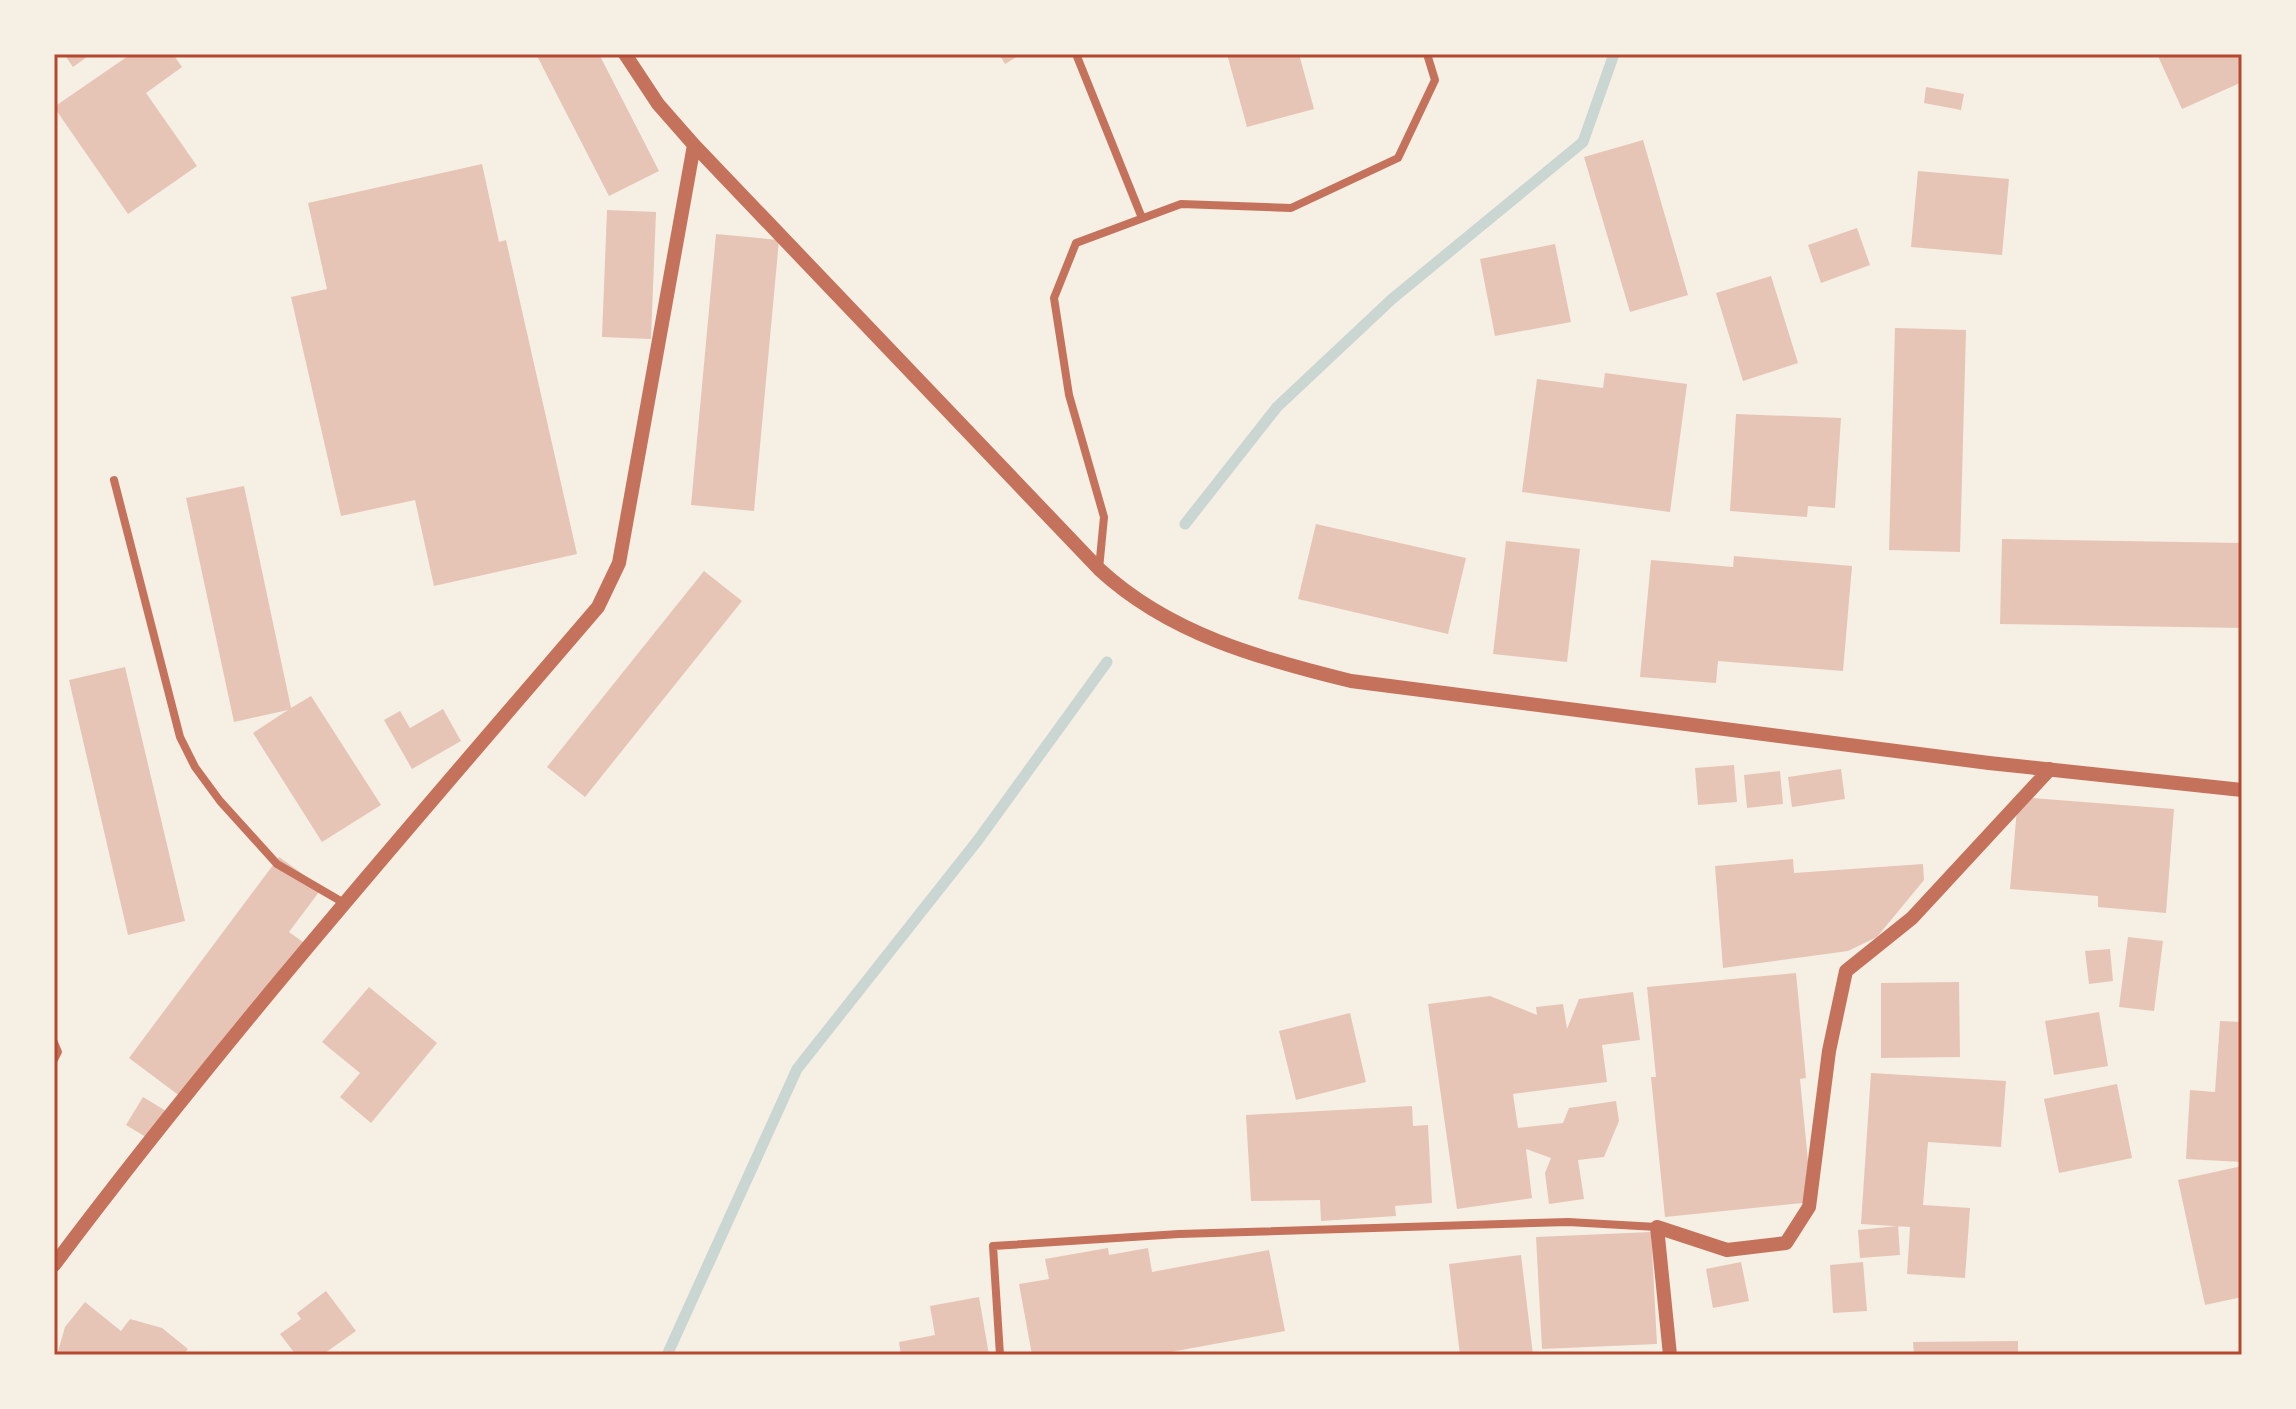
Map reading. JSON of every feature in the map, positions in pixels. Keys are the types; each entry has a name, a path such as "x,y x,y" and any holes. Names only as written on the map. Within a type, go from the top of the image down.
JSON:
{"street":[{"path":"625,54 658,104 694,145 1099,569 1138,602 1210,638 1273,662 1351,681 2050,769 2242,790"},
{"path":"1076,54 1142,218"},
{"path":"1099,569 1104,517 1069,395 1054,298 1076,243 1181,204 1291,208 1398,158 1435,80 1427,54"},
{"path":"54,1265 130,1164 344,903 598,607 619,563 694,145"},
{"path":"114,480 180,737 195,767 220,801 277,864 344,903"},
{"path":"1000,1355 993,1246 1179,1234 1568,1222 1657,1227 1727,1250 1786,1243 1809,1207 1829,1051 1846,971 1912,918 2050,769"},
{"path":"1657,1227 1670,1355"}],"lane":[{"path":"54,1040 59,1052 54,1062"}],"building":[{"path":"64,54 91,54 73,67"},
{"path":"131,54 173,54 182,67 146,93 197,166 128,214 54,107"},
{"path":"536,54 599,54 659,171 609,196"},
{"path":"999,54 1021,54 1005,64"},
{"path":"1227,54 1299,54 1314,109 1247,127"},
{"path":"2157,54 2242,54 2242,82 2182,109"},
{"path":"1926,87 1964,94 1961,110 1924,103"},
{"path":"1643,140 1688,295 1630,312 1584,157"},
{"path":"482,164 499,242 506,240 577,554 434,586 415,500 341,516 291,297 327,289 308,203"},
{"path":"1918,171 2009,179 2002,255 1911,247"},
{"path":"607,210 656,212 651,339 602,337"},
{"path":"1857,228 1870,265 1821,283 1808,245"},
{"path":"716,234 779,240 754,511 691,505"},
{"path":"1555,244 1571,322 1495,336 1480,259"},
{"path":"1771,276 1798,363 1743,381 1716,293"},
{"path":"1895,328 1966,330 1960,552 1889,550"},
{"path":"1605,373 1687,384 1670,512 1522,492 1537,379 1603,388"},
{"path":"1736,414 1841,418 1835,508 1808,506 1807,517 1730,511"},
{"path":"244,486 291,708 311,696 381,805 322,842 253,733 288,710 234,722 186,498"},
{"path":"1316,524 1466,558 1448,634 1298,599"},
{"path":"2002,539 2242,543 2242,628 2000,624"},
{"path":"1506,541 1580,549 1567,662 1493,654"},
{"path":"1734,556 1852,566 1843,671 1718,661 1716,683 1640,677 1651,560 1733,567"},
{"path":"704,571 742,601 585,797 547,767"},
{"path":"125,667 185,921 128,935 69,680"},
{"path":"443,709 461,741 412,769 384,720 400,711 410,728"},
{"path":"1734,765 1737,802 1698,805 1695,768"},
{"path":"1841,769 1845,799 1792,807 1788,777"},
{"path":"1780,771 1783,804 1747,808 1744,775"},
{"path":"2018,797 2174,809 2166,913 2098,907 2098,896 2010,889"},
{"path":"279,857 322,888 289,932 310,947 289,969 189,1103 129,1058"},
{"path":"1793,859 1794,873 1923,864 1924,880 1877,937 1848,951 1723,968 1715,866"},
{"path":"2128,937 2163,941 2154,1011 2119,1007"},
{"path":"2110,949 2113,981 2089,984 2085,951"},
{"path":"1796,973 1806,1078 1800,1079 1812,1202 1665,1217 1651,1077 1656,1077 1647,987"},
{"path":"1959,982 1960,1057 1881,1058 1881,983"},
{"path":"369,987 437,1043 371,1123 340,1097 360,1073 322,1042"},
{"path":"1633,992 1640,1040 1602,1045 1607,1082 1513,1094 1518,1128 1563,1123 1569,1108 1616,1101 1619,1121 1604,1157 1578,1160 1584,1199 1549,1204 1545,1173 1551,1158 1526,1149 1532,1198 1457,1209 1428,1004 1490,996 1537,1015 1536,1007 1563,1004 1567,1029 1579,999"},
{"path":"2099,1012 2108,1066 2054,1075 2045,1021"},
{"path":"1350,1013 1366,1082 1296,1100 1279,1031"},
{"path":"2220,1021 2242,1022 2242,1162 2186,1159 2190,1090 2215,1092"},
{"path":"1871,1073 2006,1081 2001,1147 1928,1142 1923,1205 1970,1208 1965,1278 1907,1274 1910,1227 1861,1224"},
{"path":"2117,1084 2132,1158 2059,1173 2044,1099"},
{"path":"143,1097 171,1114 154,1142 126,1125"},
{"path":"1412,1106 1413,1126 1428,1125 1432,1203 1395,1206 1396,1216 1321,1221 1320,1200 1251,1201 1246,1115"},
{"path":"2242,1166 2242,1297 2205,1305 2178,1180"},
{"path":"1898,1226 1900,1255 1860,1258 1858,1230"},
{"path":"1651,1232 1657,1344 1542,1349 1536,1237"},
{"path":"1108,1248 1109,1255 1148,1248 1152,1272 1269,1250 1285,1331 1154,1355 1032,1355 1019,1284 1049,1279 1045,1259"},
{"path":"1521,1255 1533,1355 1460,1355 1449,1264"},
{"path":"1741,1262 1749,1301 1713,1308 1706,1269"},
{"path":"1863,1262 1867,1311 1833,1313 1830,1265"},
{"path":"326,1291 356,1331 322,1355 296,1355 280,1334 301,1319 297,1313"},
{"path":"979,1297 989,1355 901,1355 899,1342 935,1335 930,1306"},
{"path":"85,1302 121,1331 130,1319 162,1328 188,1349 183,1355 57,1355 65,1327"},
{"path":"2018,1341 2018,1355 1914,1355 1913,1342"}],"waterway":[{"path":"1185,524 1277,407 1392,299 1583,142 1614,54"},
{"path":"667,1355 797,1069 978,840 1107,662"}]}
